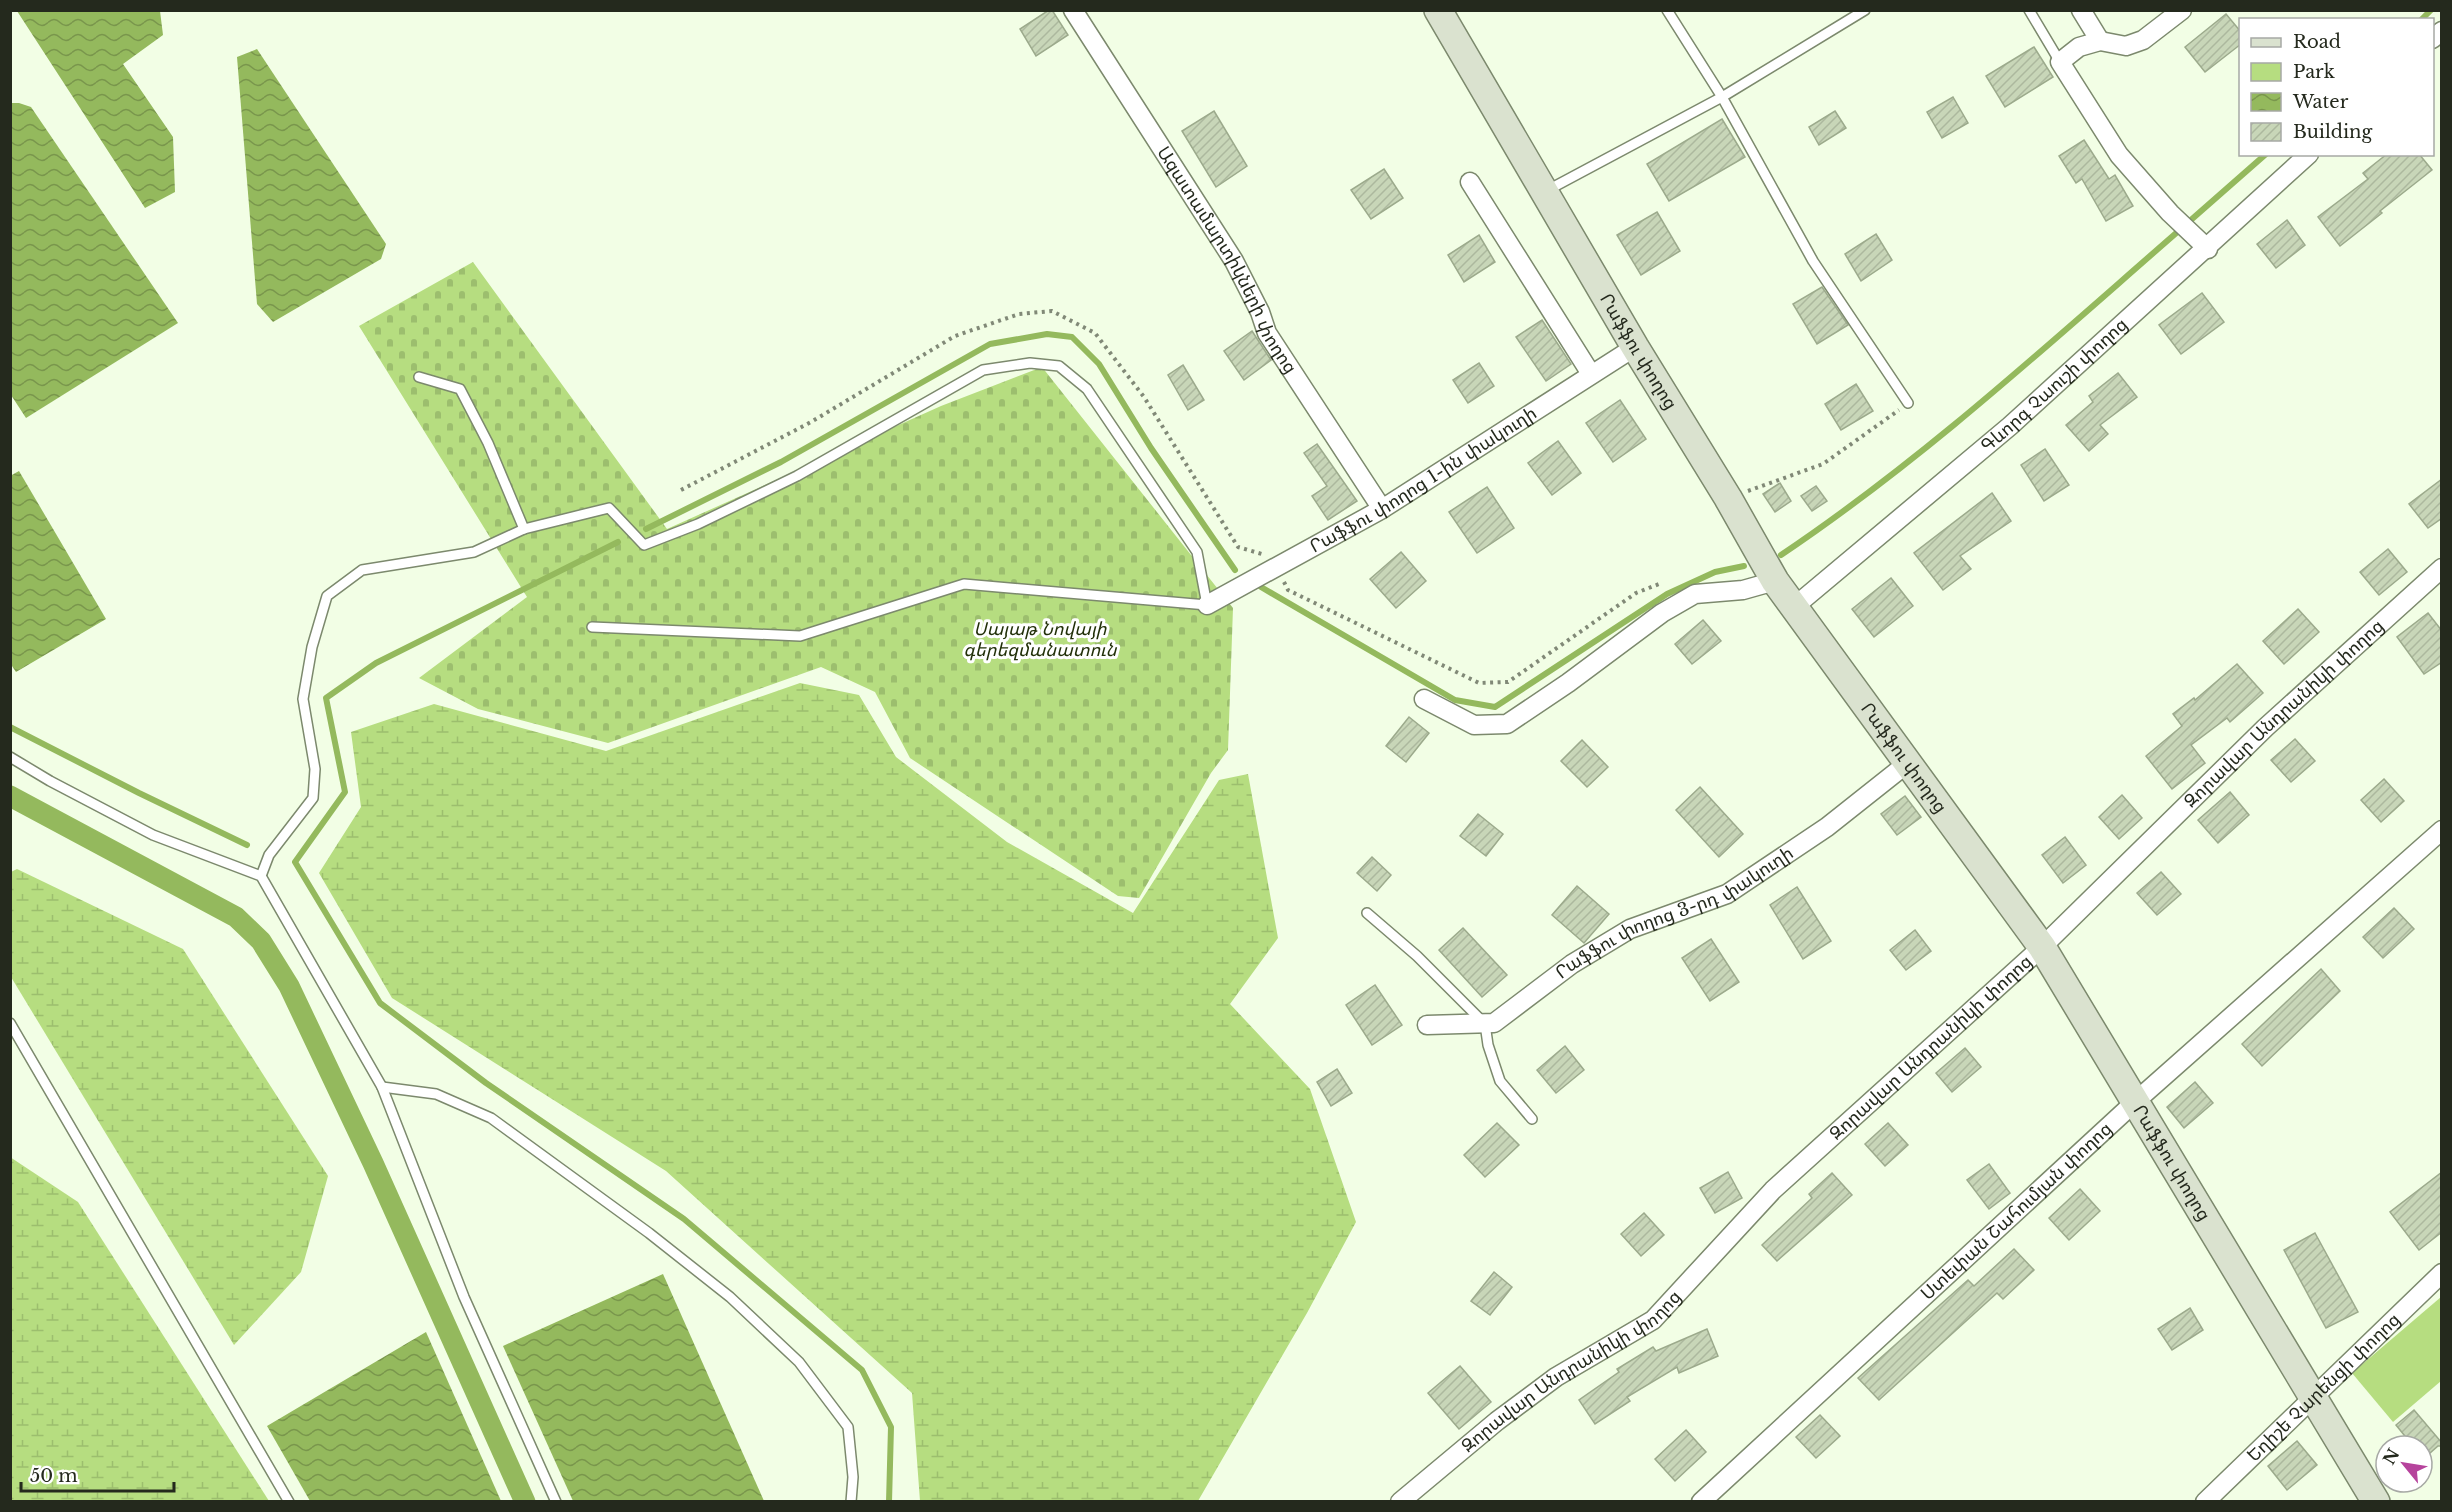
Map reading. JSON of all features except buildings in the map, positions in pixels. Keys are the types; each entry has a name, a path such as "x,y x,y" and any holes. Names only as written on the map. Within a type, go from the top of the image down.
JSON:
{"main road":[{"name":"Րաֆֆու փողոց","path":"1438,10 1775,581 2042,947 2314,1395 2376,1502"}],"street":[{"name":"Ազատամարտիկների փողոց","path":"1073,10 1234,261 1260,312 1267,333 1382,509"},
{"path":"2081,10 2100,41"},
{"path":"2182,10 2143,40 2126,46 2100,41 2079,47 2060,62 2119,155 2170,213 2208,249"},
{"name":"Գևորգ Չաուշի փողոց","path":"1794,608 2010,426 2208,249 2307,156"},
{"path":"1470,182 1591,374"},
{"name":"Րաֆֆու փողոց 1-ին փակուղի","path":"1208,605 1382,509 1635,347"},
{"name":"Զորավար Անդրանիկի փողոց","path":"1400,1502 1497,1421 1556,1377 1653,1320 1773,1190 2042,947 2265,728 2442,568"},
{"path":"1424,699 1473,725 1507,724 1568,683 1662,613 1695,594 1743,590 1775,581"},
{"name":"Րաֆֆու փողոց 3-րդ փակուղի","path":"1427,1025 1494,1023 1572,964 1630,929 1727,894 1827,827 1909,762"},
{"name":"Ստեփան Շահումյան փողոց","path":"1701,1502 2136,1101 2442,830"},
{"name":"Եղիշե Չարենցի փողոց","path":"2205,1502 2442,1273"}],"lane":[{"path":"1667,10 1722,97 1813,261 1908,403"},
{"path":"1546,192 1722,97 1865,10"},
{"path":"2029,10 2060,62"},
{"path":"261,876 268,855 313,798 315,769 303,699 312,647 327,596 362,570 474,552 524,529 609,508 644,545 698,524 797,476 982,370 1030,363 1059,366 1087,389 1197,552 1208,605 964,584 800,636 592,627"},
{"path":"419,377 460,388 488,443 524,529"},
{"path":"10,757 50,781 153,835 261,876 382,1087 464,1298 556,1502"},
{"path":"1367,913 1417,957 1485,1024 1488,1045 1500,1081 1533,1119"},
{"path":"10,1023 290,1502"},
{"path":"382,1087 436,1094 491,1118 649,1233 730,1297 799,1362 848,1428 853,1477 851,1502"}],"path":[{"path":"681,490 812,422 955,336 1019,314 1052,311 1095,333 1144,397 1238,547 1266,555 1277,568 1288,590 1479,683 1508,682 1636,592 1659,584"},
{"path":"1728,498 1823,464 1908,403"}],"green space":[{"name":"Սայաթ Նովայի գերեզմանատուն","path":"473,262 667,529 941,406 1042,367 1233,608 1228,750 1211,773 1139,898 1118,896 910,758 875,692 821,667 608,743 478,709 419,678 527,597 359,326"},
{"path":"800,683 859,695 896,757 1007,842 1133,913 1219,780 1248,774 1278,938 1230,1004 1310,1089 1356,1222 1307,1313 1198,1501 920,1501 912,1393 666,1171 392,998 319,873 361,807 351,732 434,704 606,751"},
{"path":"17,869 183,949 328,1176 301,1272 234,1345 11,977 11,872"},
{"path":"10,1157 78,1202 269,1501 11,1501"},
{"path":"2441,1297 2441,1381 2393,1422 2352,1373"}],"water":[{"path":"17,11 160,11 163,35 123,64 173,137 175,192 145,208"},
{"path":"257,49 386,244 381,259 273,322 257,304 237,57"},
{"path":"11,103 31,107 178,323 26,418 11,395"},
{"path":"19,471 106,619 16,672 10,663 10,476"},
{"path":"663,1274 764,1501 573,1501 503,1346"},
{"path":"426,1332 501,1501 310,1501 267,1426"}],"waterway":[{"path":"2423,18 2431,10"},
{"path":"2192,219 2264,156"},
{"path":"1781,555 1834,518 1936,439 2036,356 2182,228"},
{"path":"646,529 781,462 990,344 1047,334 1072,337 1099,364 1151,448 1235,570"},
{"path":"618,542 376,663 326,698 345,792 295,862 380,1003 486,1083 684,1219 862,1370 891,1427 889,1502"},
{"path":"1261,587 1455,700 1495,707 1667,594 1715,572 1744,566"},
{"path":"10,727 247,845"},
{"path":"10,796 236,917 261,941 289,986 373,1163 525,1502"}]}
